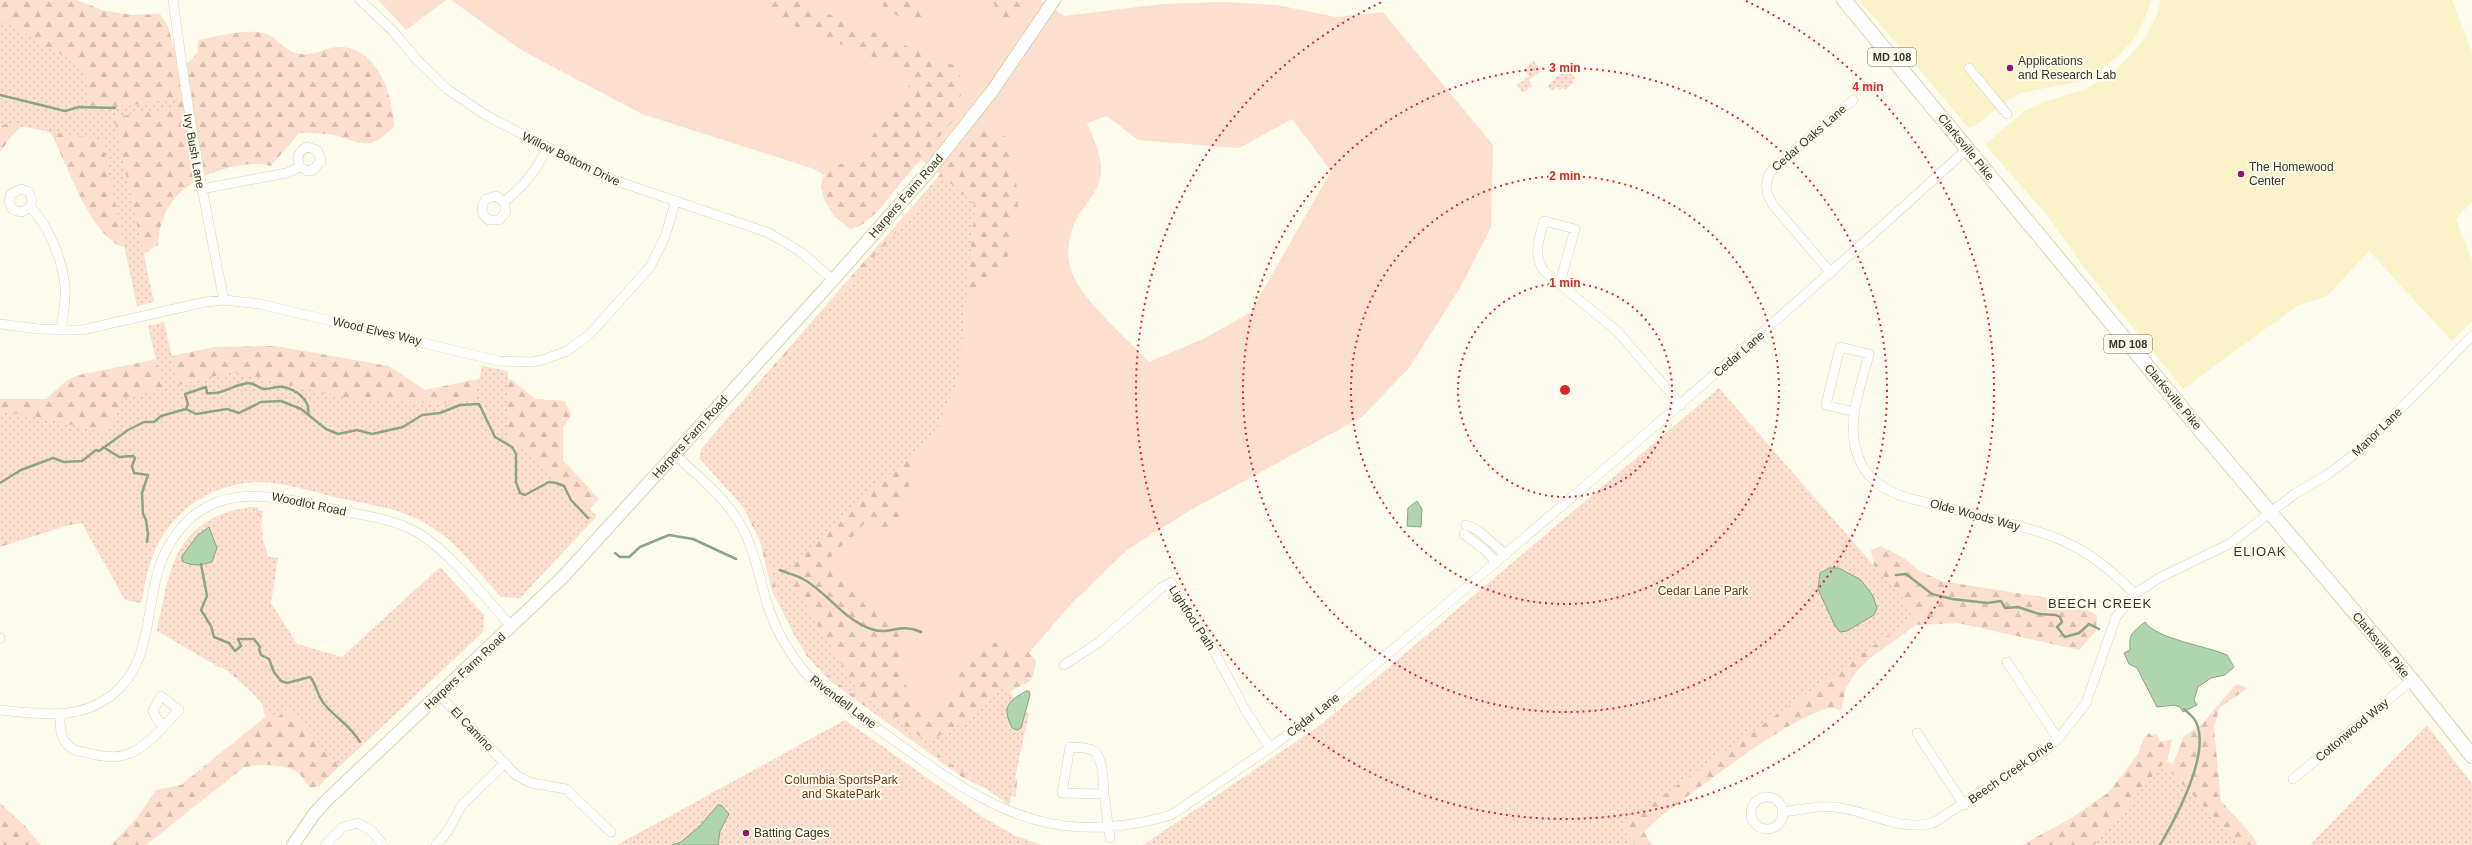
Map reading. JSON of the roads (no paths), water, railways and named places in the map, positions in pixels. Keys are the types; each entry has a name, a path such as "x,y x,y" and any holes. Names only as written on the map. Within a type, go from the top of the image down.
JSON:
{"main road":[{"name":"Harpers Farm Road","path":"293,845 314,814 328,799 512,627 562,578 833,280 958,135 993,90 1054,0"},
{"name":"Clarksville Pike","path":"1844,0 2270,514 2412,680 2472,756"}],"street":[{"name":"Ivy Bush Lane","path":"173,0 200,189 224,300"},
{"name":"Willow Bottom Drive","path":"360,0 388,25 417,60 447,89 487,116 605,178 675,203 768,233 786,242 833,280"},
{"path":"1969,68 2007,114"},
{"name":"Cedar Oaks Lane","path":"1831,273 1773,205 1767,195 1766,184 1768,175 1774,168 1853,100"},
{"path":"504,202 533,175 547,148"},
{"name":"Cedar Lane","path":"1110,838 1138,831 1155,824 1270,748 1326,706 1496,564 1681,404 1831,273 1967,149"},
{"path":"200,189 287,173 300,167"},
{"name":"Wood Elves Way","path":"0,324 61,330 82,330 188,306 224,300 260,304 500,360 532,362 543,360 567,351 590,335 650,267 665,237 675,203"},
{"path":"30,207 44,227 54,248 62,274 65,287 61,330"},
{"path":"1560,283 1575,229 1544,221 1537,251 1537,260 1545,272 1617,331 1681,404"},
{"name":"Manor Lane","path":"2270,514 2296,493 2327,474 2360,450 2472,336"},
{"name":"Olde Woods Way","path":"1855,412 1826,405 1840,347 1869,354 1855,412 1853,433 1859,460 1867,473 1882,486 1902,495 2031,529 2069,543 2098,560 2135,594"},
{"name":"Rivendell Lane","path":"674,454 722,498 738,520 751,547 766,602 782,640 790,655 811,679 978,800 1023,826"},
{"name":"Woodlot Road","path":"0,710 60,715 87,709 113,695 123,684 140,656 156,584 166,549 176,535 195,516 216,503 231,498 263,495 278,497 405,526 433,543 512,627"},
{"name":"Beech Creek Drive","path":"1782,812 1839,807 1894,824 1915,826 1933,823 1964,805 2058,740 2086,703 2116,617 2135,594 2159,578 2229,544 2270,514"},
{"path":"1466,525 1479,531 1506,555"},
{"path":"1464,534 1483,548 1496,564"},
{"name":"Lightfoot Path","path":"1064,665 1098,643 1161,588 1171,582 1214,651 1248,713 1270,748"},
{"name":"Beech Creek Drive","path":"2007,662 2058,740"},
{"name":"Cottonwood Way","path":"2293,779 2412,680"},
{"name":"El Camino","path":"439,695 523,780 566,789 611,832"},
{"path":"60,715 60,730 62,739 68,746 74,750 116,756 125,756 138,749 164,725"},
{"name":"Beech Creek Drive","path":"1917,733 1964,805"},
{"path":"1099,839 1110,838 1100,762 1095,752 1091,750 1070,747 1062,793 1081,796 1104,794"},
{"path":"436,845 447,832 462,805 505,763"},
{"path":"325,845 343,827 358,823 372,831 383,845"}],"waterway":[{"path":"0,95 65,111 79,107 115,108"},
{"path":"186,409 188,404 185,394 206,387 207,393 218,393 248,383 263,389 281,387 292,390 305,400 308,414"},
{"path":"0,483 21,470 53,458 64,462 82,461 96,450 99,451 128,430 144,422 154,422 161,416 186,409 196,414 227,409 239,413 261,402 281,401 301,409 326,429 338,434 357,430 372,434 403,427 422,415 440,413 460,405 479,404 495,437 512,447 516,454 516,482 520,493 525,495 549,482 556,483 564,486 571,500 588,518"},
{"path":"105,448 119,457 133,456 135,458 132,466 134,473 148,475 142,493 143,514 146,520 148,534 147,542"},
{"path":"615,553 620,557 629,557 640,547 669,535 693,539 736,559"},
{"path":"201,564 207,596 201,610 211,626 214,637 229,643 235,651 241,646 238,639 254,639 260,647 259,649 261,655 269,659 274,672 281,681 287,683 310,677 325,705 352,731 360,742"},
{"path":"780,570 800,578 812,585 861,625 877,631 907,628 921,632"},
{"path":"1896,575 1906,574 1932,594 1952,599 1988,603 2001,601 2005,608 2018,607 2039,614 2056,615 2060,617 2062,622 2057,627 2065,637 2079,633 2089,624 2099,629"},
{"path":"2160,845 2190,785 2199,750 2199,735 2196,722 2184,709"}],"place":[{"name":"Applications and Research Lab","path":"2010,68"},
{"name":"The Homewood Center","path":"2241,174"},
{"name":"Batting Cages","path":"746,833"}],"district":[{"name":"ELIOAK","path":"2260,551"},
{"name":"BEECH CREEK","path":"2100,603"}],"park label":[{"name":"Cedar Lane Park","path":"1703,591"},
{"name":"Columbia SportsPark and SkatePark","path":"841,787"}]}
